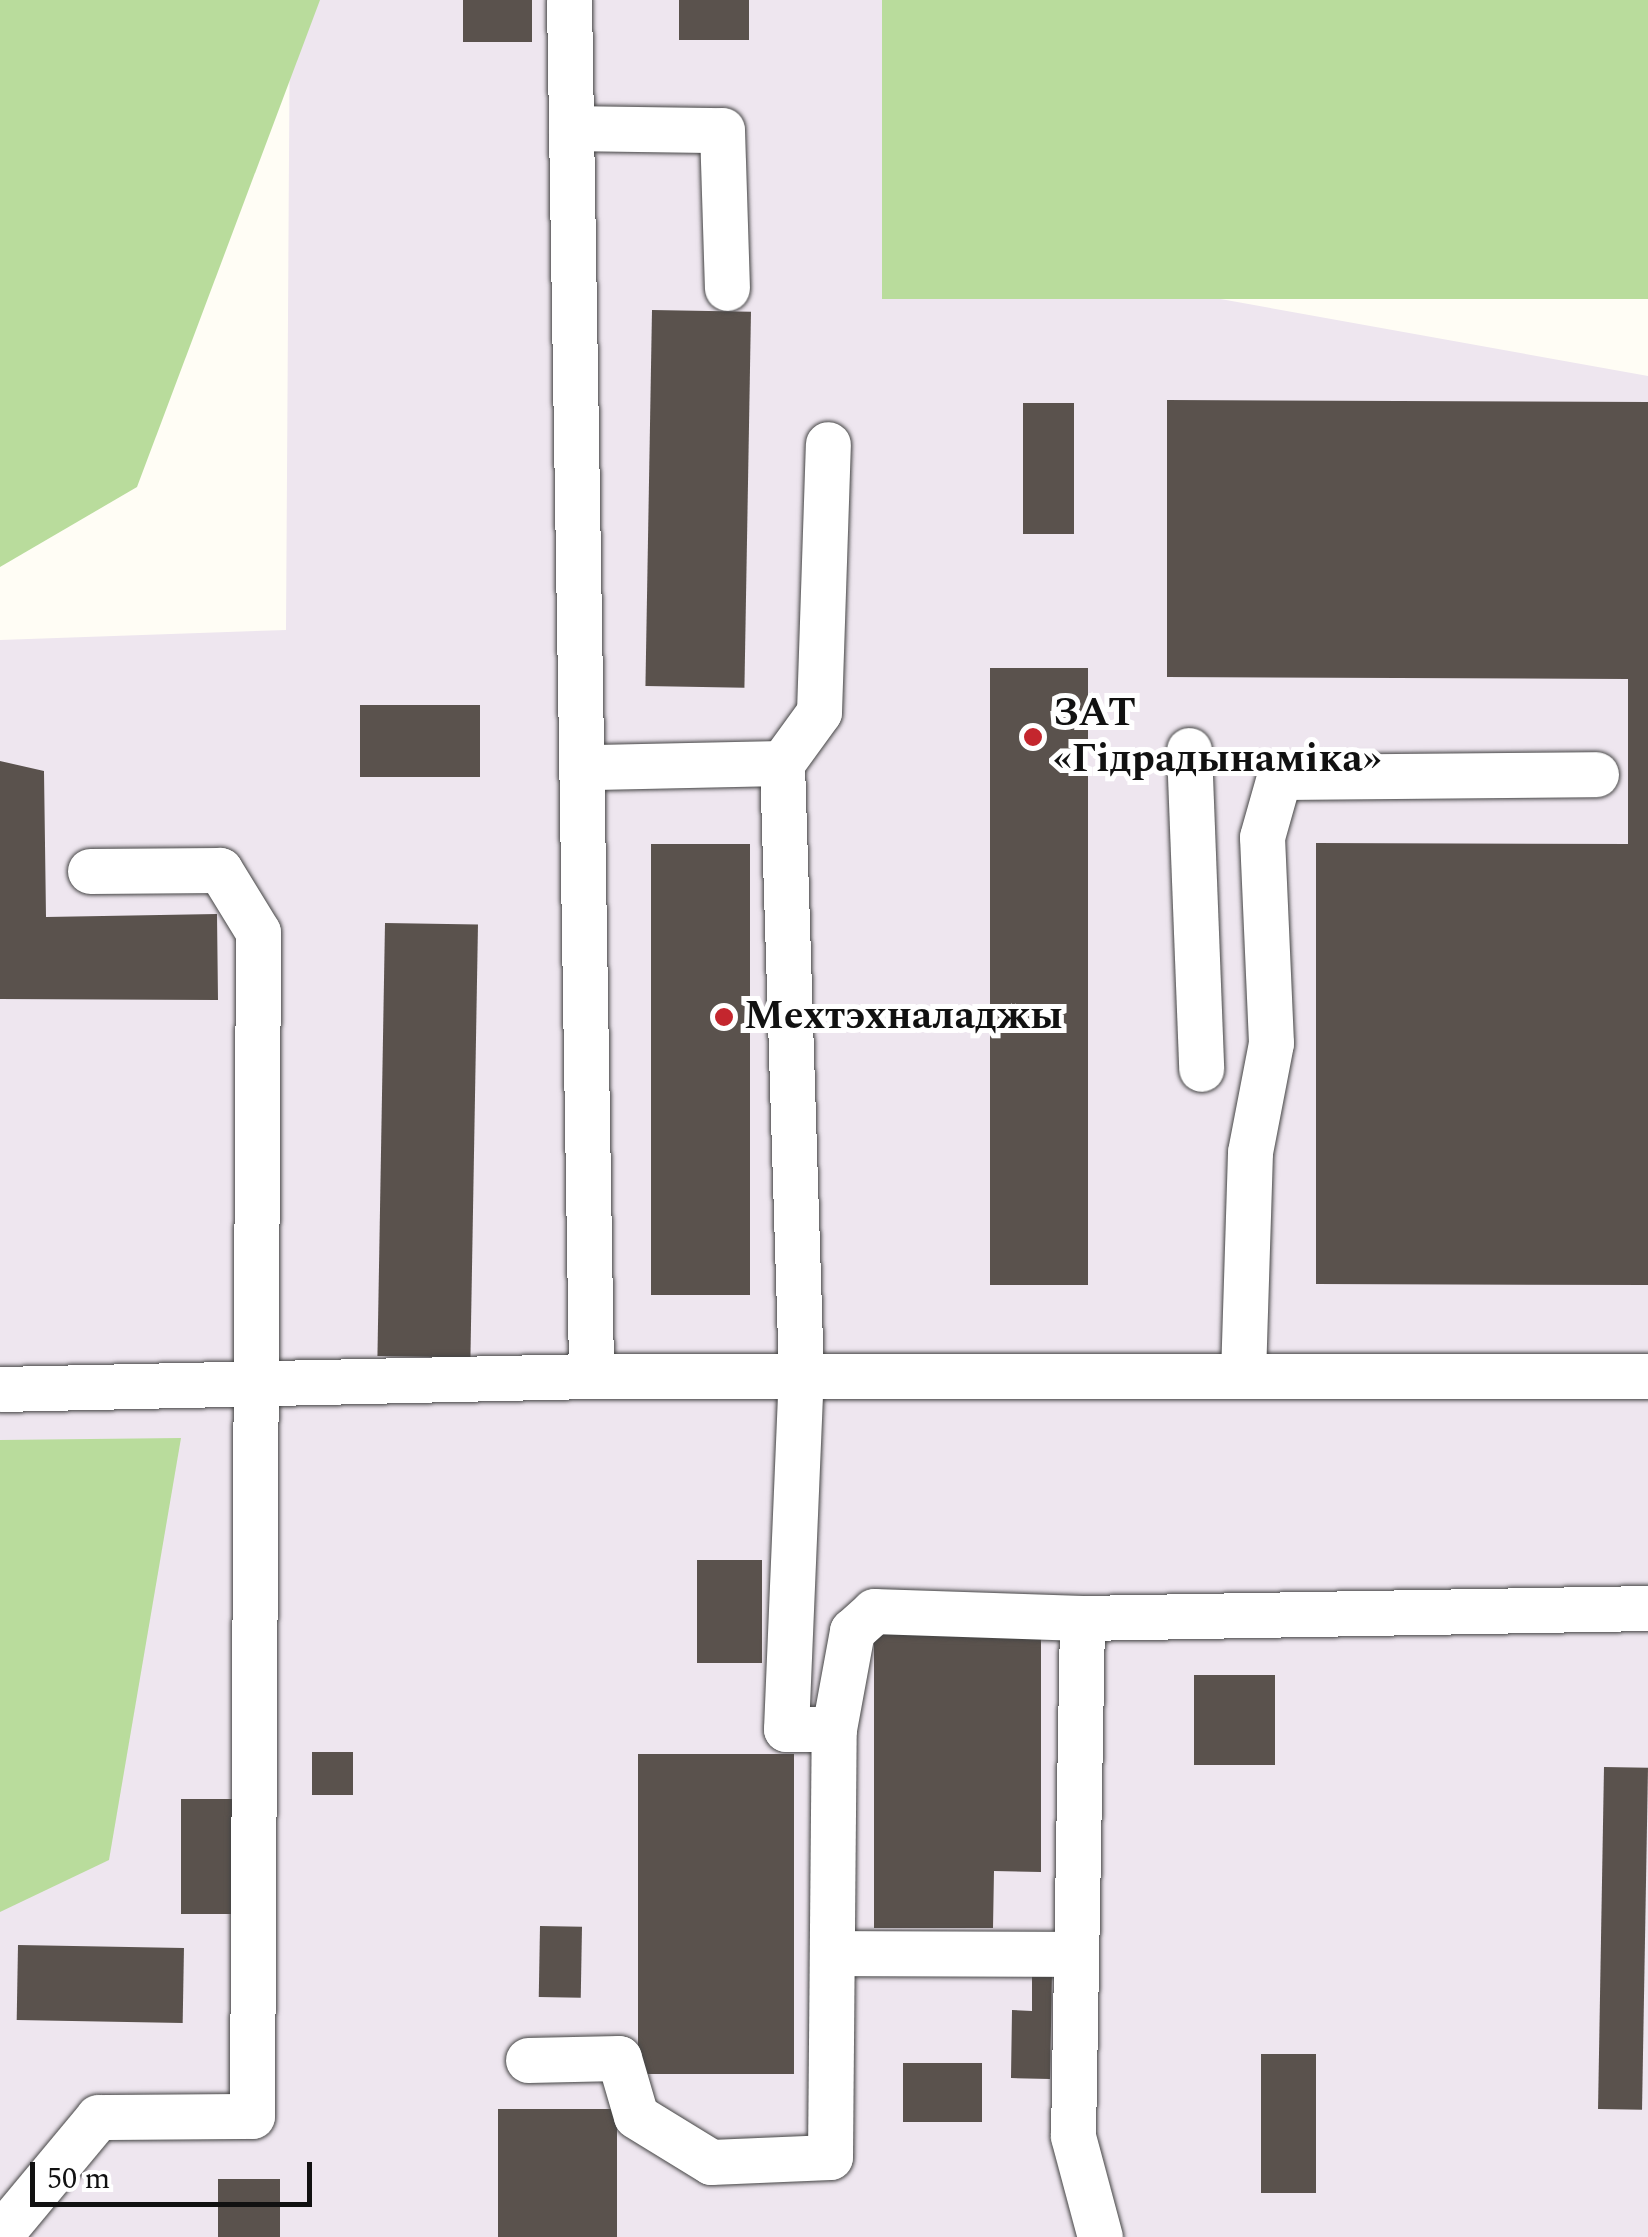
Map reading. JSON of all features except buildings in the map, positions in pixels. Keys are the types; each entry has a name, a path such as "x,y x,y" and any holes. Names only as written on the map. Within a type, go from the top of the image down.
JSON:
{"street":[{"path":"569,0 590,1376"},
{"path":"571,128 722,130 727,288"},
{"path":"828,444 818,712 782,763 801,1376 786,1729 834,1729"},
{"path":"1190,750 1201,1069"},
{"path":"583,767 782,763"},
{"path":"1242,1376 1250,1152 1271,1043 1262,836 1280,777 1596,774"},
{"path":"1195,836 1262,836"},
{"path":"10,2224 98,2117 252,2116 258,932 220,870 90,871"},
{"path":"0,1389 590,1376 1648,1376"},
{"path":"528,2060 618,2058 636,2116 711,2162 830,2157 834,1729 852,1631 874,1611 1082,1618 1648,1608"},
{"path":"1082,1618 1073,2136 1100,2237"},
{"path":"832,1953 1074,1954"}],"shaded area":[{"path":"290,0 984,0 1026,264 1648,376 1648,2237 0,2237 0,640 286,630"}],"green space":[{"path":"0,0 320,0 137,487 0,567"},
{"path":"882,0 1648,0 1648,299 882,299"},
{"path":"181,1438 109,1860 0,1912 0,1440"}],"place":[{"name":"ЗАТ «Гідрадынаміка»","path":"1033,737"},
{"name":"Мехтэхналаджы","path":"724,1017"}]}
